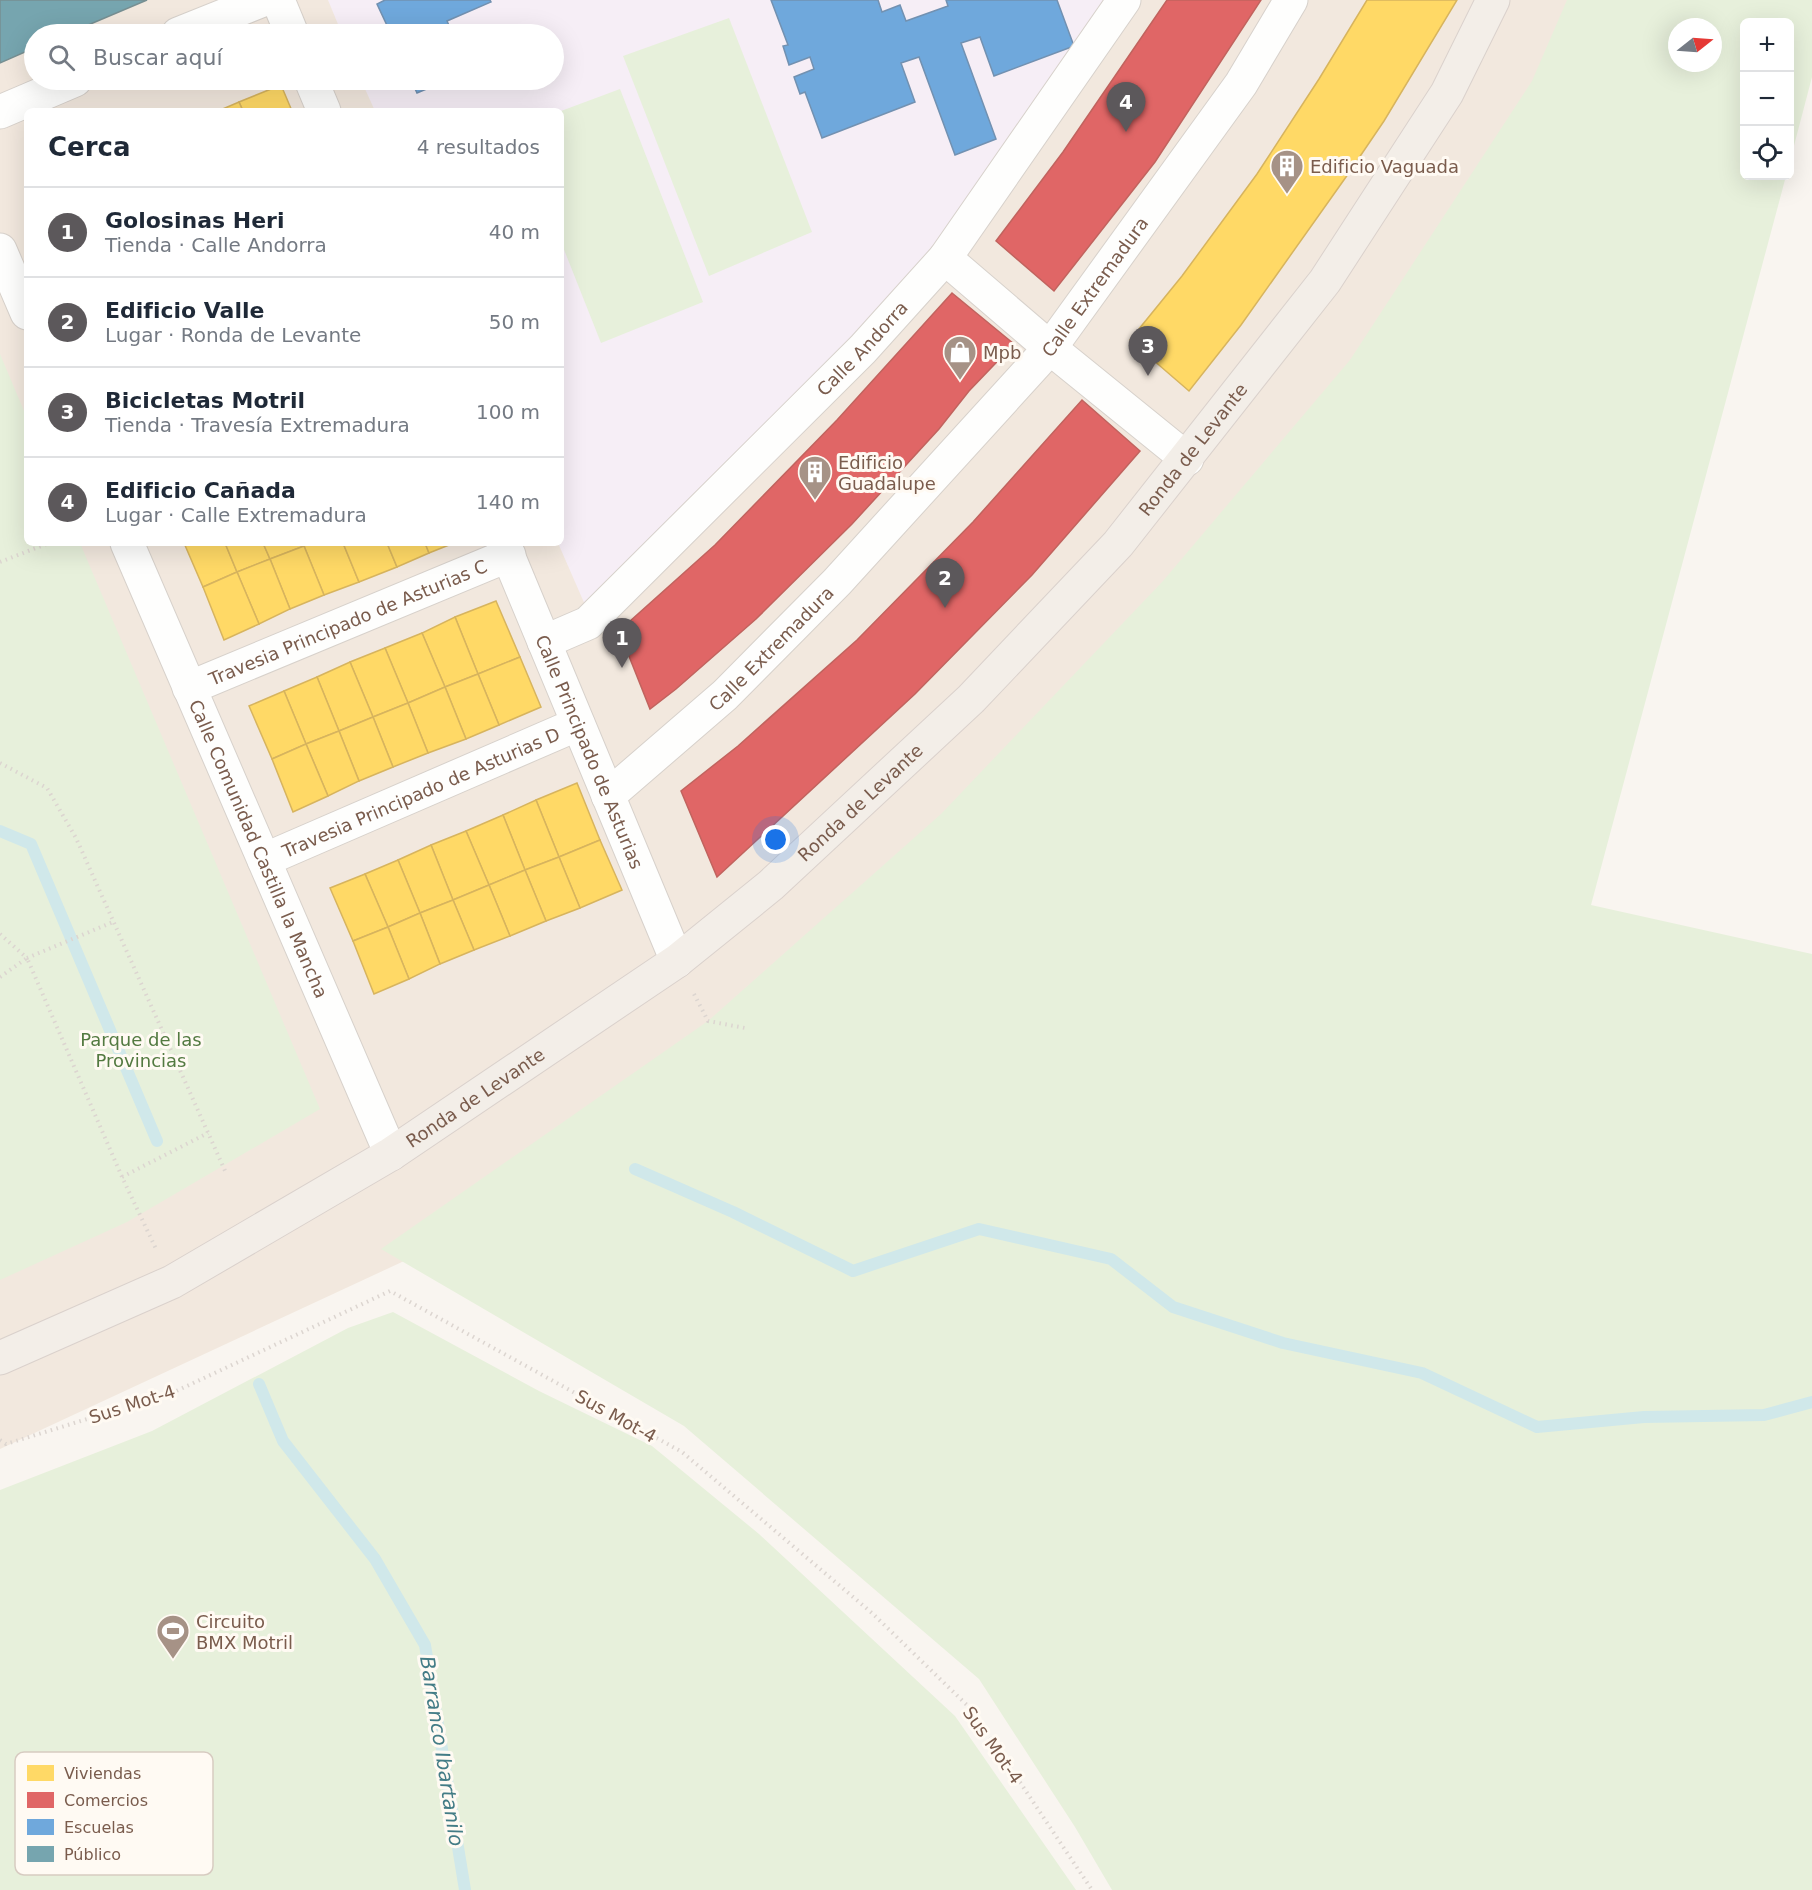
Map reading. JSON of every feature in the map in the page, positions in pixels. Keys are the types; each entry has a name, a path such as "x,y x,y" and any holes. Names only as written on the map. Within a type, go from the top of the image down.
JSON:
{"main road":[{"name":"Ronda de Levante","path":"0,1358 172,1282 391,1154 676,961 771,885 971,699 1118,544 1325,281 1447,93 1493,0"}],"street":[{"path":"198,24 234,6 263,0"},
{"path":"278,0 288,24"},
{"name":"Calle Andorra","path":"544,642 588,623 863,349 945,258 1124,0"},
{"name":"Calle Extremadura","path":"608,796 725,695 837,582 1050,348 1241,84 1292,0"},
{"path":"0,112 52,90"},
{"path":"315,90 323,108"},
{"path":"0,250 24,306"},
{"path":"945,258 1050,348 1187,459"},
{"name":"Calle Comunidad Castilla la Mancha","path":"128,546 391,1154"},
{"name":"Calle Principado de Asturias","path":"506,549 676,961"},
{"name":"Travesia Principado de Asturias C","path":"189,688 506,549"},
{"name":"Travesia Principado de Asturias D","path":"264,860 578,724"}],"path":[{"path":"0,562 41,546"},
{"path":"0,762 47,788 76,838 226,1173"},
{"path":"0,977 27,958 113,922"},
{"path":"0,934 27,958 143,1223"},
{"path":"676,961 708,1021 745,1028"},
{"path":"122,1177 208,1133"},
{"name":"Sus Mot-4","path":"0,1440 6,1444 172,1393 390,1291 681,1452 872,1613 971,1709 1092,1890"}],"shaded area":[{"path":"0,0 1745,0 1722,19 1668,18 1668,72 1671,72 1180,769 518,1208 0,1449"},
{"path":"328,0 1117,0 899,299 586,607 559,546 564,546 564,108 374,108 366,90 564,90 564,24 338,24"}],"green space":[{"path":"1567,0 1812,0 1812,77 1794,146 1794,18 1740,18 1740,180 1785,180 1591,905 1812,954 1812,1890 1112,1890 1075,1827 979,1679 684,1426 381,1249 708,1021 941,814 1163,581 1350,360 1532,81"},
{"path":"729,18 812,232 709,276 623,56"},
{"path":"620,89 703,302 601,343 564,250 564,110"},
{"name":"Parque de las Provincias","path":"0,354 24,411 24,546 81,546 320,1109 127,1222 0,1280"},
{"path":"393,1312 539,1391 652,1446 759,1534 955,1716 1076,1890 0,1890 0,1490 152,1431 348,1328"}],"building: Viviendas":[{"name":"Edificio Vaguada","path":"1367,0 1457,0 1384,121 1346,177 1241,325 1189,391 1130,340 1182,276 1257,174"},
{"path":"269,90 283,90 291,108 242,108 239,102"},
{"path":"239,102 242,108 225,108"},
{"path":"185,546 226,546 237,572 203,587"},
{"path":"226,546 264,546 270,559 237,572"},
{"path":"264,546 304,546 270,559"},
{"path":"304,546 344,546 359,582 324,595"},
{"path":"304,546 324,595 290,609 270,559"},
{"path":"344,546 388,546 397,567 359,582"},
{"path":"388,546 426,546 429,553 397,567"},
{"path":"426,546 446,546 429,553"},
{"path":"270,559 290,609 259,624 237,572"},
{"path":"237,572 259,624 224,640 203,587"},
{"path":"496,601 520,657 478,674 455,617"},
{"path":"455,617 478,674 445,687 422,633"},
{"path":"422,633 445,687 408,703 385,648"},
{"path":"385,648 408,703 373,717 350,662"},
{"path":"520,657 541,707 499,725 478,674"},
{"path":"350,662 373,717 339,731 317,677"},
{"path":"478,674 499,725 466,739 445,687"},
{"path":"317,677 339,731 306,744 284,691"},
{"path":"445,687 466,739 428,753 408,703"},
{"path":"284,691 306,744 272,759 249,706"},
{"path":"408,703 428,753 393,767 373,717"},
{"path":"373,717 393,767 359,781 339,731"},
{"path":"339,731 359,781 328,796 306,744"},
{"path":"306,744 328,796 293,812 272,759"},
{"path":"577,783 600,840 559,857 536,800"},
{"path":"536,800 559,857 525,870 503,815"},
{"path":"503,815 525,870 489,885 466,831"},
{"path":"466,831 489,885 453,900 431,845"},
{"path":"600,840 622,890 580,908 559,857"},
{"path":"431,845 453,900 420,913 398,860"},
{"path":"559,857 580,908 546,921 525,870"},
{"path":"398,860 420,913 388,927 365,874"},
{"path":"525,870 546,921 510,936 489,885"},
{"path":"365,874 388,927 353,941 330,888"},
{"path":"489,885 510,936 474,950 453,900"},
{"path":"453,900 474,950 440,964 420,913"},
{"path":"420,913 440,964 409,979 388,927"},
{"path":"388,927 409,979 374,994 353,941"}],"building: Comercios":[{"path":"1167,0 1261,0 1155,162 1054,291 996,241 1063,152"},
{"name":"Edificio Guadalupe","path":"952,293 1014,344 969,391 939,429 852,524 756,619 650,709 619,631 715,545 837,420"},
{"path":"1082,400 1140,451 1032,575 915,694 717,877 681,791 738,746 857,640 973,522"}],"building: Escuelas":[{"path":"385,0 490,0 491,2 447,21 448,24 386,24 377,4"},
{"path":"771,0 878,0 882,12 900,5 906,21 948,6 946,0 1057,0 1074,46 994,76 980,37 961,43 996,139 955,155 919,57 901,63 915,102 822,138 805,92 800,94 794,77 814,69 810,57 789,65 783,46 788,45"}],"building: Público":[{"path":"0,0 147,0 91,24 24,24 24,52 0,63"}],"waterway":[{"path":"0,831 31,844 157,1141"},
{"path":"635,1169 733,1212 853,1271 979,1229 1111,1259 1173,1307 1283,1343 1422,1373 1537,1427 1644,1417 1764,1415 1812,1402"},
{"name":"Barranco Ibartanilo","path":"259,1384 283,1441 375,1559 425,1645 465,1890"}],"place":[{"name":"Edificio Cañada","path":"1126,132"},
{"name":"Edificio Vaguada","path":"1287,195"},
{"name":"Bicicletas Motril","path":"1148,376"},
{"name":"Mpb","path":"960,381"},
{"name":"Edificio Guadalupe","path":"815,501"},
{"name":"Edificio Valle","path":"945,608"},
{"name":"Golosinas Heri","path":"622,668"},
{"name":"Circuito BMX Motril","path":"173,1660"}]}
